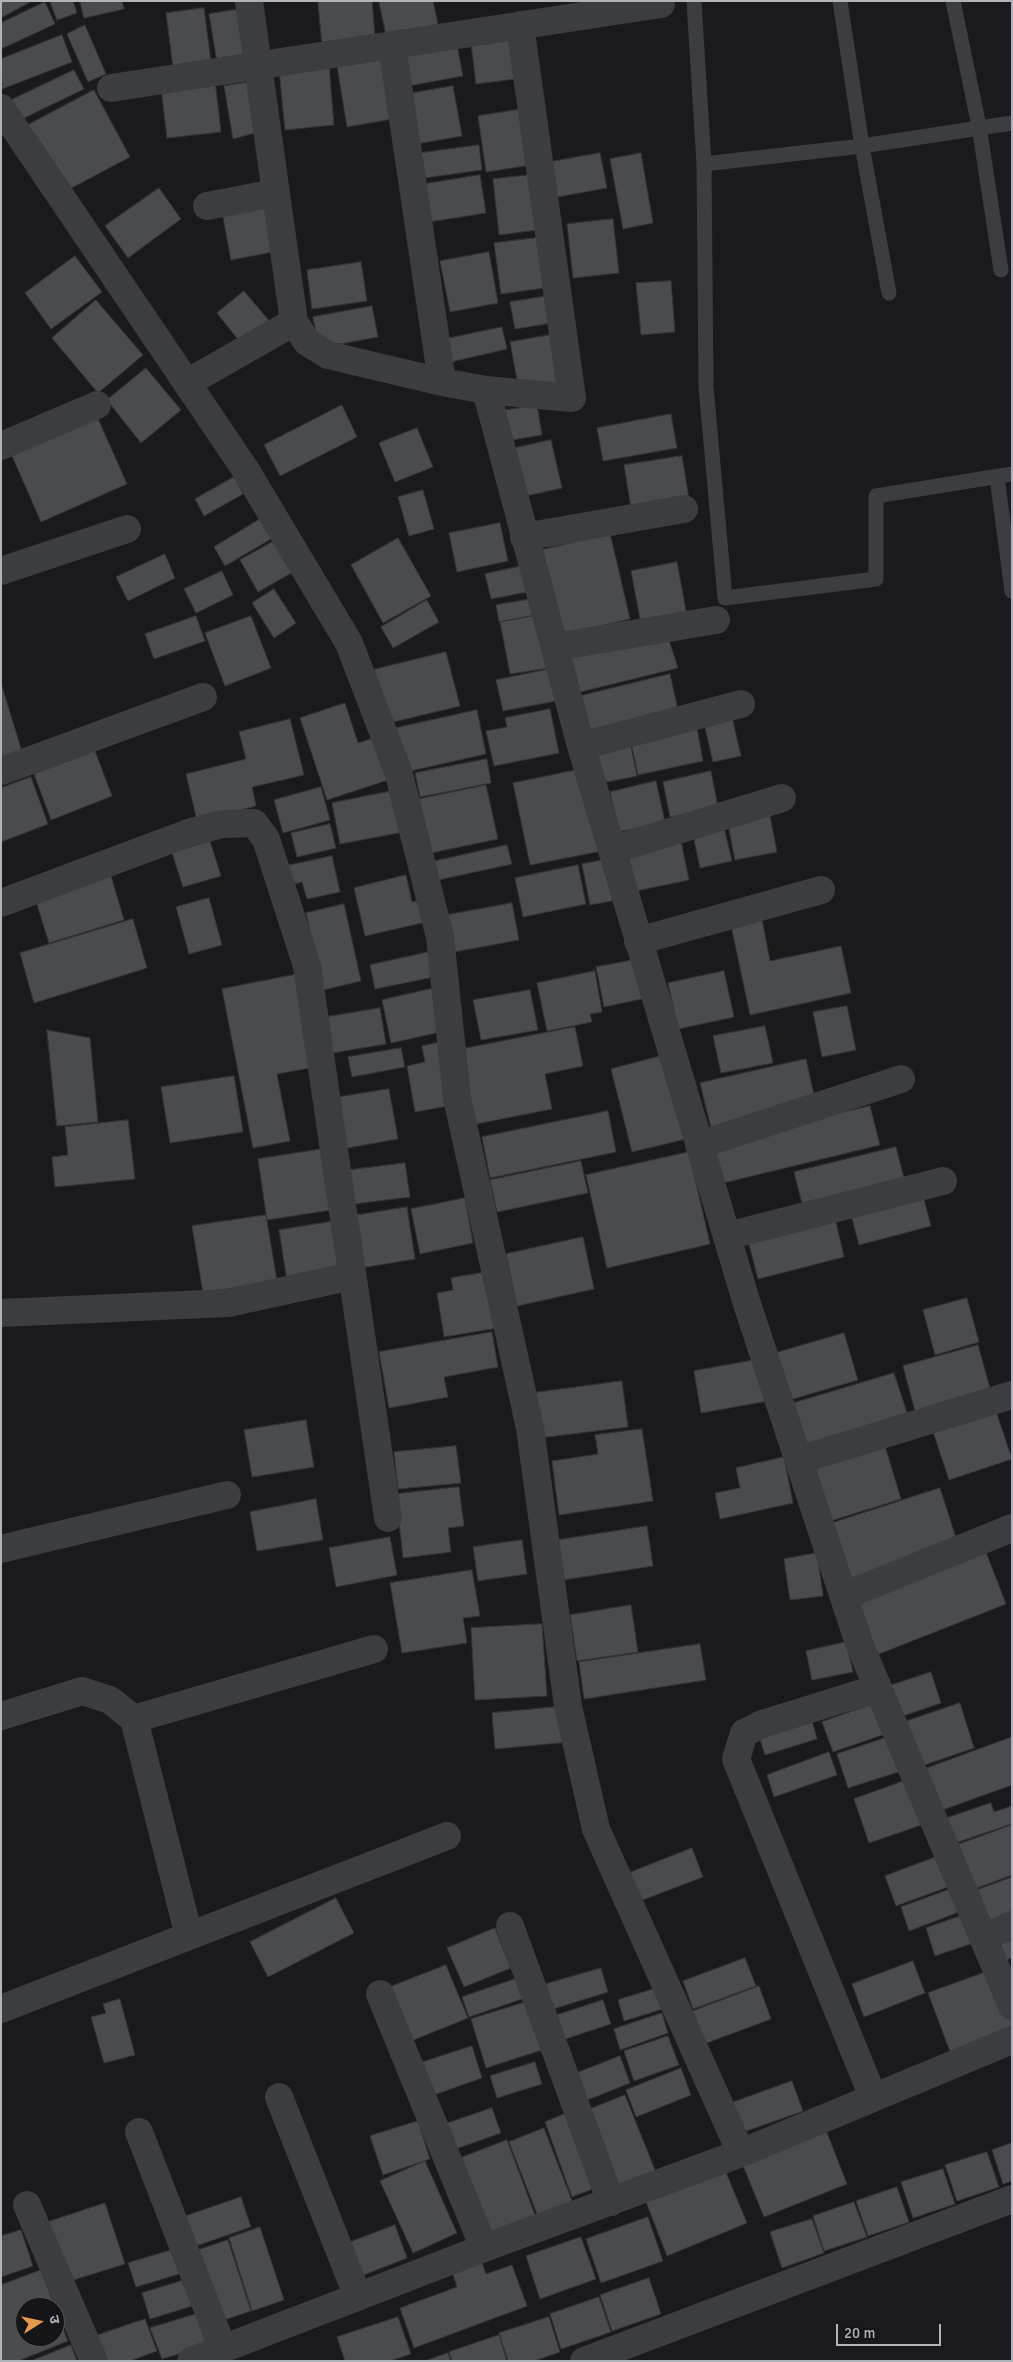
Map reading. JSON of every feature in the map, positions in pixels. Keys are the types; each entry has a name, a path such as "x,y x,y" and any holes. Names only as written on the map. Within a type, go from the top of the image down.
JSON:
{"street":[{"path":"249,1 294,322 307,342 328,355 442,382 486,390 572,398 520,25"},
{"path":"111,88 661,4"},
{"path":"392,45 442,382"},
{"path":"1,108 245,469 349,643 398,771 440,937 457,1098 530,1428 568,1706 596,1829 741,2153"},
{"path":"208,206 275,193"},
{"path":"187,384 294,322"},
{"path":"486,390 581,746 727,1236 799,1460 859,1642 1012,2006"},
{"path":"1,446 97,405"},
{"path":"524,537 684,509"},
{"path":"1,571 127,529"},
{"path":"555,647 716,620"},
{"path":"1,771 203,697"},
{"path":"581,746 741,704"},
{"path":"612,850 782,798"},
{"path":"1,903 191,832 223,824 254,823 266,839 307,966 388,1518"},
{"path":"638,940 821,890"},
{"path":"700,1145 901,1080"},
{"path":"727,1236 943,1181"},
{"path":"1,1313 228,1303 352,1276"},
{"path":"799,1460 1012,1395"},
{"path":"1,1549 227,1495"},
{"path":"844,1596 1012,1528"},
{"path":"134,1719 374,1648"},
{"path":"872,2097 736,1759 744,1733 762,1724 878,1688"},
{"path":"1,1716 82,1691 110,1700 134,1719 189,1936"},
{"path":"1,2009 447,1836"},
{"path":"983,1938 1012,1925"},
{"path":"510,1926 611,2202"},
{"path":"380,1994 484,2248"},
{"path":"191,2361 484,2248 741,2153 1012,2040"},
{"path":"279,2097 358,2298"},
{"path":"139,2132 223,2349"},
{"path":"584,2361 1012,2199"},
{"path":"27,2205 94,2361"}],"lane":[{"path":"694,1 704,164 706,387 725,598 876,579 876,496 1004,475 1012,591"},
{"path":"840,1 862,146 889,293"},
{"path":"953,1 979,126 1001,270"},
{"path":"704,164 862,146 979,126 1012,123"}],"building":[{"path":"1,1 32,1 1,18"},
{"path":"50,1 73,1 77,13 57,20"},
{"path":"80,1 122,1 124,9 84,18"},
{"path":"318,1 372,1 375,37 322,42"},
{"path":"379,1 433,1 439,29 387,39"},
{"path":"45,2 55,24 1,49 1,23"},
{"path":"204,8 211,62 173,67 166,13"},
{"path":"247,8 253,56 217,62 209,14"},
{"path":"85,25 106,74 88,82 67,34"},
{"path":"62,35 72,62 2,89 1,59"},
{"path":"518,37 523,78 476,84 471,43"},
{"path":"456,40 463,76 408,86 401,51"},
{"path":"382,59 392,119 347,127 337,66"},
{"path":"329,65 334,125 285,130 279,69"},
{"path":"74,70 84,89 18,121 9,101"},
{"path":"215,81 221,132 167,138 161,88"},
{"path":"256,81 262,131 233,139 224,86"},
{"path":"453,86 462,136 416,144 407,94"},
{"path":"94,90 130,157 62,193 26,126"},
{"path":"523,109 531,165 486,172 478,116"},
{"path":"479,145 482,170 424,178 421,153"},
{"path":"600,153 607,188 557,197 550,162"},
{"path":"641,153 653,223 623,229 610,159"},
{"path":"538,174 545,229 499,235 493,179"},
{"path":"480,175 486,213 429,222 424,184"},
{"path":"159,188 181,219 128,258 105,226"},
{"path":"269,203 278,251 231,260 222,212"},
{"path":"613,219 619,273 573,278 567,224"},
{"path":"544,237 551,287 501,294 494,243"},
{"path":"489,252 498,303 450,312 440,261"},
{"path":"75,256 102,292 51,329 25,293"},
{"path":"361,262 367,301 312,309 307,270"},
{"path":"671,281 675,332 641,335 636,283"},
{"path":"244,291 271,323 243,346 217,313"},
{"path":"554,295 558,322 515,329 510,302"},
{"path":"96,300 143,355 98,393 52,338"},
{"path":"372,306 378,337 319,348 313,317"},
{"path":"502,327 507,349 451,362 446,339"},
{"path":"556,334 565,381 519,390 510,342"},
{"path":"146,368 181,410 141,443 107,400"},
{"path":"342,405 357,437 280,476 264,445"},
{"path":"537,405 542,435 506,441 501,411"},
{"path":"95,412 127,484 41,522 9,449"},
{"path":"671,414 677,448 603,461 597,428"},
{"path":"417,428 433,467 395,482 379,443"},
{"path":"551,440 562,488 526,496 515,448"},
{"path":"682,456 689,499 631,508 624,465"},
{"path":"234,477 243,494 204,516 195,499"},
{"path":"423,490 434,529 409,536 398,497"},
{"path":"265,516 276,536 225,566 214,547"},
{"path":"500,523 508,561 457,572 449,533"},
{"path":"610,533 630,619 562,635 542,550"},
{"path":"398,538 431,596 383,623 351,565"},
{"path":"276,540 293,572 258,592 240,560"},
{"path":"165,554 175,578 128,601 116,577"},
{"path":"677,562 687,616 641,624 631,571"},
{"path":"526,565 532,591 491,599 485,574"},
{"path":"222,571 233,595 196,613 184,589"},
{"path":"274,589 296,623 274,638 252,603"},
{"path":"538,598 541,614 499,622 496,605"},
{"path":"427,600 439,622 393,648 381,627"},
{"path":"540,615 549,668 510,674 500,622"},
{"path":"196,616 205,641 154,659 145,634"},
{"path":"251,616 271,668 225,686 205,633"},
{"path":"667,634 678,668 576,693 566,652"},
{"path":"446,652 460,706 385,724 372,670"},
{"path":"550,669 556,701 503,711 496,680"},
{"path":"670,674 678,710 585,733 576,697"},
{"path":"1,683 23,755 1,762"},
{"path":"345,703 358,743 377,737 391,779 327,800 300,718"},
{"path":"550,709 559,753 494,766 486,731 507,727 505,718"},
{"path":"477,710 486,754 406,772 396,728"},
{"path":"732,717 741,756 713,762 704,723"},
{"path":"290,719 304,775 252,787 256,806 197,821 186,774 246,759 239,732"},
{"path":"696,723 703,761 638,775 630,737"},
{"path":"629,738 637,776 602,783 594,746"},
{"path":"95,751 112,796 51,820 34,774"},
{"path":"487,759 491,783 420,797 415,773"},
{"path":"582,769 607,850 530,865 513,783"},
{"path":"711,771 718,807 670,817 663,782"},
{"path":"31,777 48,824 1,842 1,788"},
{"path":"656,781 665,822 619,832 610,792"},
{"path":"486,785 498,839 426,854 415,800"},
{"path":"321,787 330,820 283,833 274,800"},
{"path":"397,790 404,832 340,844 332,803"},
{"path":"769,811 777,852 735,860 727,819"},
{"path":"330,824 336,848 297,857 291,833"},
{"path":"723,824 732,861 700,868 692,830"},
{"path":"210,841 221,876 183,887 172,853"},
{"path":"681,841 689,880 636,891 628,853"},
{"path":"507,845 512,864 434,881 431,862"},
{"path":"332,856 340,892 307,899 302,882 286,886 281,867"},
{"path":"614,858 622,899 590,905 582,864"},
{"path":"578,865 586,904 523,917 515,878"},
{"path":"406,875 412,902 421,900 426,922 365,936 354,888"},
{"path":"111,876 124,920 49,943 35,898"},
{"path":"209,898 222,945 189,954 176,907"},
{"path":"512,903 519,940 454,952 447,915"},
{"path":"344,904 361,981 323,990 306,913"},
{"path":"133,919 147,968 34,1003 20,953"},
{"path":"762,919 770,961 841,946 851,993 750,1015 731,925"},
{"path":"429,952 434,977 375,989 370,965"},
{"path":"639,959 646,998 604,1007 596,967"},
{"path":"595,971 602,1012 590,1014 592,1022 547,1031 537,983"},
{"path":"724,971 734,1017 678,1029 668,983"},
{"path":"298,974 315,1067 277,1074 290,1141 253,1148 222,989"},
{"path":"435,988 445,1031 391,1043 382,1000"},
{"path":"530,990 538,1030 481,1040 473,1000"},
{"path":"847,1006 856,1050 822,1057 813,1012"},
{"path":"380,1008 386,1044 332,1053 326,1017"},
{"path":"765,1026 773,1063 721,1073 713,1036"},
{"path":"575,1027 583,1066 545,1074 552,1109 471,1125 457,1050"},
{"path":"47,1030 90,1038 98,1122 57,1126"},
{"path":"442,1042 454,1105 415,1112 407,1066 425,1062 422,1046"},
{"path":"401,1048 405,1067 352,1077 348,1057"},
{"path":"665,1055 686,1139 632,1152 611,1069"},
{"path":"806,1059 816,1104 711,1128 700,1083"},
{"path":"234,1076 243,1132 170,1143 161,1087"},
{"path":"389,1089 398,1139 342,1149 333,1098"},
{"path":"870,1106 880,1145 719,1184 710,1144"},
{"path":"608,1111 616,1152 490,1178 482,1137"},
{"path":"128,1120 135,1179 55,1187 52,1157 68,1155 65,1127"},
{"path":"896,1147 907,1190 805,1215 794,1172"},
{"path":"322,1149 331,1210 267,1220 258,1159"},
{"path":"689,1152 710,1244 607,1268 586,1175"},
{"path":"581,1161 588,1193 497,1212 490,1180"},
{"path":"405,1163 410,1197 346,1205 342,1171"},
{"path":"922,1192 931,1226 859,1245 850,1211"},
{"path":"465,1198 473,1243 420,1254 411,1209"},
{"path":"407,1207 415,1259 355,1269 346,1217"},
{"path":"266,1215 277,1281 203,1293 192,1226"},
{"path":"835,1218 844,1257 758,1279 748,1241"},
{"path":"342,1220 351,1270 287,1281 279,1230"},
{"path":"583,1237 594,1289 517,1306 506,1254"},
{"path":"494,1271 503,1327 444,1337 437,1293 453,1290 451,1278"},
{"path":"967,1298 979,1342 935,1355 923,1310"},
{"path":"492,1332 498,1367 444,1377 448,1397 389,1408 379,1352"},
{"path":"844,1333 858,1380 786,1401 772,1354"},
{"path":"978,1345 993,1399 917,1419 903,1366"},
{"path":"760,1359 768,1401 701,1413 694,1371"},
{"path":"894,1373 909,1419 801,1452 787,1405"},
{"path":"622,1381 628,1427 539,1438 533,1393"},
{"path":"994,1405 1012,1459 949,1480 931,1426"},
{"path":"306,1420 314,1467 252,1477 244,1430"},
{"path":"642,1429 653,1501 559,1515 552,1461 598,1454 595,1435"},
{"path":"456,1446 461,1483 398,1489 394,1452"},
{"path":"885,1446 901,1499 824,1523 808,1469"},
{"path":"784,1457 793,1503 720,1519 715,1493 740,1488 736,1468"},
{"path":"459,1487 464,1526 448,1528 451,1552 403,1558 396,1494"},
{"path":"940,1488 959,1547 844,1583 826,1525"},
{"path":"316,1499 323,1540 257,1551 250,1512"},
{"path":"647,1526 653,1566 557,1581 552,1541"},
{"path":"390,1537 397,1575 336,1587 329,1548"},
{"path":"522,1540 527,1574 478,1581 473,1547"},
{"path":"986,1552 1006,1604 874,1656 854,1604"},
{"path":"817,1553 823,1596 790,1600 784,1559"},
{"path":"472,1570 480,1616 463,1618 467,1643 402,1653 390,1583"},
{"path":"631,1605 638,1652 577,1661 570,1615"},
{"path":"542,1624 547,1696 475,1700 471,1628"},
{"path":"846,1642 853,1672 812,1680 806,1651"},
{"path":"700,1644 706,1680 584,1699 579,1662"},
{"path":"931,1672 941,1703 900,1717 889,1686"},
{"path":"881,1701 891,1732 833,1752 822,1722"},
{"path":"960,1703 974,1748 916,1768 901,1723"},
{"path":"566,1706 569,1742 495,1749 492,1713"},
{"path":"811,1717 817,1739 765,1755 758,1733"},
{"path":"897,1734 908,1769 848,1788 837,1754"},
{"path":"1012,1737 1012,1785 934,1813 919,1771"},
{"path":"829,1752 837,1775 774,1797 767,1775"},
{"path":"915,1777 930,1822 869,1843 854,1799"},
{"path":"991,1803 994,1812 1012,1806 1012,1824 949,1845 941,1820"},
{"path":"1012,1825 1012,1875 969,1891 954,1846"},
{"path":"692,1848 703,1877 640,1901 629,1873"},
{"path":"944,1854 956,1884 896,1906 885,1876"},
{"path":"1012,1877 1012,1920 986,1930 972,1892"},
{"path":"959,1886 967,1909 909,1931 901,1907"},
{"path":"336,1898 354,1933 268,1977 250,1942"},
{"path":"969,1913 979,1941 935,1956 926,1928"},
{"path":"1012,1927 1012,1958 1000,1962 990,1936"},
{"path":"495,1928 511,1968 464,1987 447,1948"},
{"path":"745,1958 756,1986 693,2009 683,1981"},
{"path":"913,1961 925,1993 864,2017 852,1984"},
{"path":"446,1965 468,2018 411,2041 390,1987"},
{"path":"601,1968 608,1992 553,2009 546,1984"},
{"path":"994,1969 1012,2018 1012,2032 951,2054 928,1993"},
{"path":"527,1975 534,1995 469,2017 462,1997"},
{"path":"759,1986 771,2019 704,2044 693,2011"},
{"path":"657,1988 663,2009 624,2021 618,2000"},
{"path":"120,1999 135,2055 104,2063 91,2017 106,2013 103,2004"},
{"path":"603,2000 611,2024 559,2041 551,2017"},
{"path":"526,2002 542,2050 486,2068 471,2019"},
{"path":"662,2013 668,2033 620,2050 614,2029"},
{"path":"668,2036 679,2065 634,2081 624,2051"},
{"path":"472,2046 482,2078 425,2098 414,2065"},
{"path":"620,2056 630,2083 585,2101 574,2074"},
{"path":"535,2062 542,2084 497,2098 490,2076"},
{"path":"681,2068 691,2095 636,2117 626,2090"},
{"path":"792,2081 803,2111 741,2133 731,2103"},
{"path":"625,2095 657,2175 620,2190 588,2110"},
{"path":"492,2108 501,2133 447,2152 439,2126"},
{"path":"567,2113 595,2188 572,2197 545,2122"},
{"path":"418,2121 430,2159 383,2175 370,2136"},
{"path":"544,2128 574,2206 539,2219 509,2142"},
{"path":"826,2130 847,2184 764,2217 742,2163"},
{"path":"507,2140 535,2215 487,2234 458,2159"},
{"path":"1012,2143 1012,2181 1003,2184 992,2150"},
{"path":"987,2152 999,2187 957,2201 945,2165"},
{"path":"425,2161 457,2233 413,2253 380,2181"},
{"path":"943,2169 955,2204 913,2218 901,2182"},
{"path":"725,2170 747,2223 667,2256 646,2202"},
{"path":"897,2187 909,2222 868,2236 856,2201"},
{"path":"241,2197 251,2227 190,2248 180,2218"},
{"path":"854,2202 867,2237 824,2251 813,2216"},
{"path":"105,2203 125,2264 67,2282 48,2222"},
{"path":"648,2217 663,2261 601,2283 586,2239"},
{"path":"812,2219 824,2253 782,2268 770,2232"},
{"path":"395,2225 407,2258 361,2276 348,2243"},
{"path":"260,2227 284,2300 252,2311 229,2238"},
{"path":"21,2230 33,2266 1,2277 1,2236"},
{"path":"581,2237 596,2279 540,2299 526,2256"},
{"path":"228,2240 251,2311 221,2321 198,2250"},
{"path":"182,2247 189,2271 136,2287 128,2263"},
{"path":"480,2258 486,2274 512,2265 527,2306 414,2348 400,2308 457,2287 451,2268"},
{"path":"41,2270 51,2297 15,2297 15,2347 53,2347 18,2361 1,2361 1,2285"},
{"path":"194,2277 202,2303 150,2319 142,2293"},
{"path":"649,2278 661,2314 612,2331 600,2295"},
{"path":"599,2297 611,2332 561,2349 550,2314"},
{"path":"206,2311 216,2343 162,2359 150,2328"},
{"path":"398,2317 411,2354 390,2361 345,2361 337,2337"},
{"path":"549,2317 560,2352 534,2361 508,2361 499,2333"},
{"path":"145,2319 157,2351 130,2361 97,2361 89,2338"},
{"path":"499,2335 507,2361 452,2361 449,2352"},
{"path":"71,2345 77,2361 31,2361"},
{"path":"448,2353 451,2361 425,2361"}]}
